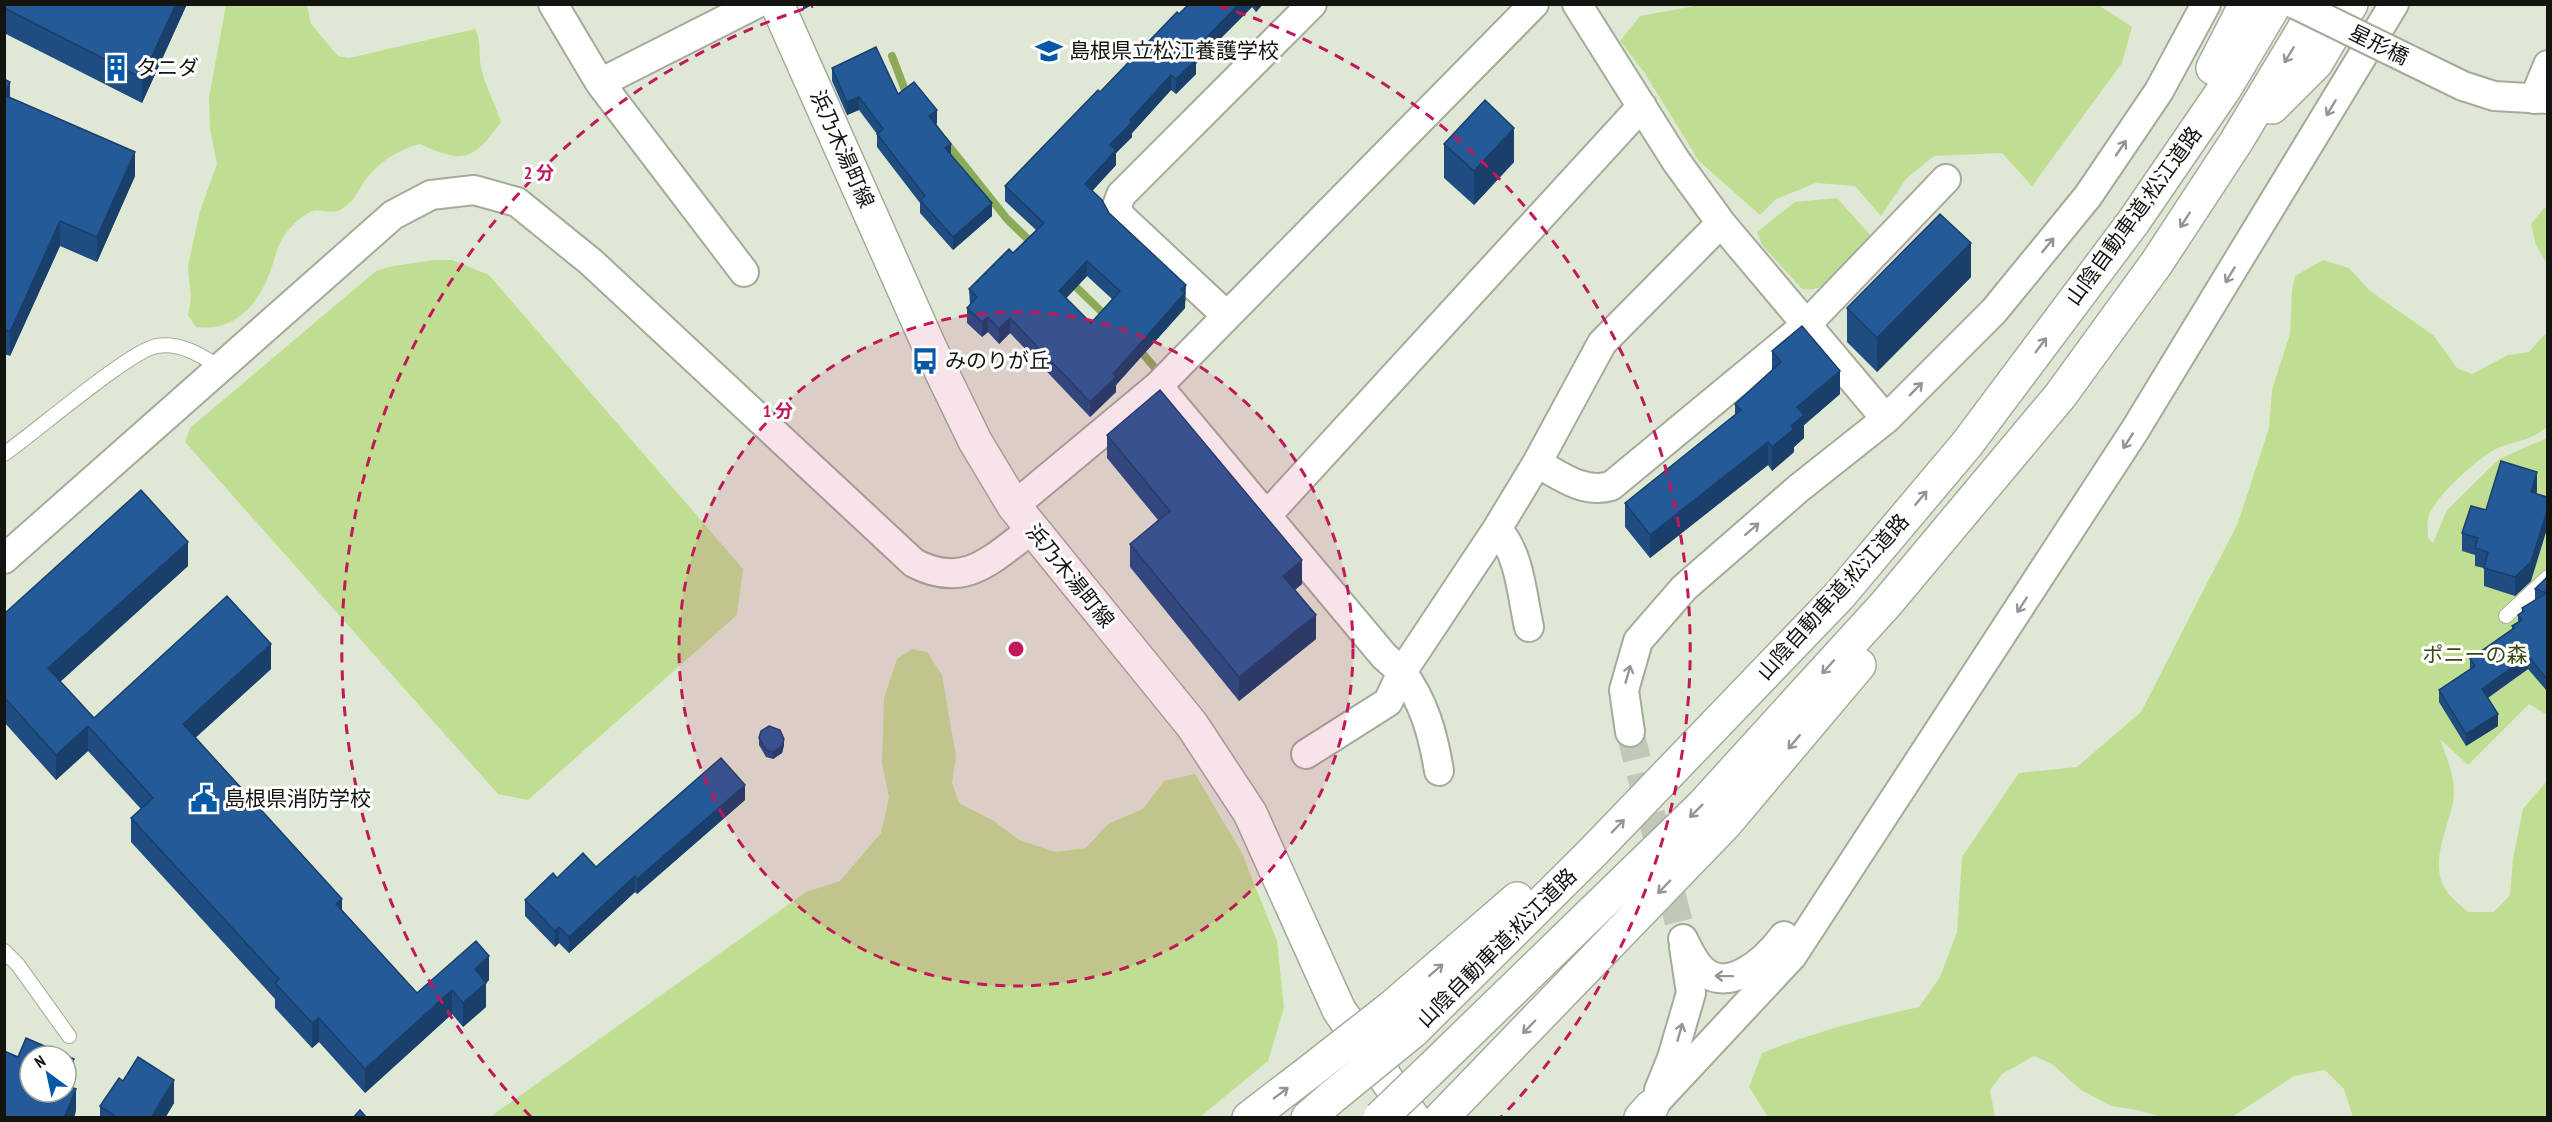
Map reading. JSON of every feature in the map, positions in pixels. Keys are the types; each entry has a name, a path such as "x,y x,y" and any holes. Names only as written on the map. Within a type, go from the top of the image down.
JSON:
{"main road":[{"name":"浜乃木湯町線","path":"777,4 930,348 975,441 1023,518 1192,725 1250,813 1339,1010 1413,1118"},
{"path":"2134,221 2246,4"},
{"name":"山陰自動車道;松江道路","path":"1308,1118 1332,1096 1402,1019 1528,890 1593,852 1839,596 1967,444 2134,221 2225,88 2275,4"},
{"name":"山陰自動車道;松江道路","path":"1380,1118 1702,806 1886,604 2060,396 2156,264 2236,142 2319,4"},
{"path":"2236,142 2316,63 2351,4"},
{"path":"1448,1110 1725,824 1935,574 2060,396"},
{"path":"1250,1118 1313,1069 1402,1019"}],"street":[{"path":"553,4 600,83 744,272"},
{"path":"600,83 756,4"},
{"path":"1227,316 1120,216 1117,206 1120,195 1312,4"},
{"path":"4,559 393,215 431,195 474,190 518,202 591,262 914,563 942,574 964,573 986,564 1023,518 1158,386 1534,4"},
{"path":"1577,4 1642,106 1721,222 1886,419"},
{"path":"1630,732 1624,690 1638,641 1684,588 1799,488 1886,419 1994,311 2088,196 2159,91 2206,4"},
{"name":"星形橋","path":"2295,4 2463,86 2494,96 2541,99"},
{"path":"1647,1112 1792,956 2135,430 2394,4"},
{"path":"2541,99 2547,65"},
{"path":"1268,514 1642,106"},
{"path":"1537,463 1585,489 1598,490 1611,486 1806,325 1946,179"},
{"path":"1306,754 1388,702 1402,672 1497,529 1537,463 1602,343 1721,222"},
{"path":"1158,386 1268,514 1384,656 1402,672 1413,687 1425,712 1439,771"},
{"path":"1497,529 1507,541 1514,561 1529,627"},
{"path":"1647,1112 1672,1058 1691,993 1683,939 1698,965 1712,976 1740,976 1770,955 1815,896 1868,839"}],"lane":[{"path":"4,454 124,363 155,346 186,349 221,368"},
{"path":"2506,616 2547,577"},
{"path":"4,951 18,965 69,1036"}],"green space":[{"path":"226,5 307,5 311,24 338,56 349,58 475,29 483,74 501,122 483,145 466,155 447,154 420,144 388,158 369,175 354,198 340,210 311,212 291,227 280,243 259,296 242,314 233,321 221,325 196,327 188,315 191,300 188,266 200,211 217,164 210,129 209,98"},
{"path":"1700,5 2098,5 2132,27 2122,63 2032,186 2002,153 1934,156 1906,179 1881,216 1855,186 1816,183 1776,199 1760,215 1699,161 1644,72 1620,41 1640,16"},
{"path":"1837,198 1872,237 1832,280 1812,289 1802,289 1762,245 1757,232 1795,202"},
{"path":"2544,208 2547,209 2547,264 2536,245 2531,224"},
{"path":"435,260 452,260 489,275 743,569 737,615 528,800 498,794 185,442 190,428 376,271"},
{"name":"ポニーの森","path":"2323,260 2349,268 2369,290 2434,336 2457,368 2472,374 2508,355 2529,352 2547,332 2547,427 2529,438 2492,451 2458,478 2431,510 2428,519 2428,538 2433,543 2447,510 2499,459 2547,438 2547,715 2529,704 2468,765 2440,739 2451,770 2454,794 2441,848 2439,871 2448,893 2468,912 2494,912 2510,895 2513,859 2523,809 2547,781 2547,1117 2353,1117 2344,1089 2325,1070 2294,1076 2232,1117 2162,1117 2111,1106 2081,1090 2052,1064 2034,1056 2002,1074 1990,1090 1995,1117 1768,1117 1749,1087 1762,1053 1840,1027 1919,1007 1940,977 1957,932 1962,857 2019,773 2077,767 2141,712 2238,523 2269,428 2272,390 2290,334 2295,276"},
{"path":"912,649 927,652 942,675 956,756 952,783 959,803 994,821 1019,840 1055,852 1086,848 1108,824 1143,809 1164,781 1195,774 1242,853 1277,941 1284,1008 1268,1061 1200,1117 490,1117 806,892 840,881 881,833 889,797 882,763 884,698 897,659"}],"building":[{"name":"タニダ","path":"4,4 176,4 142,78 4,8"},
{"path":"1189,4 1239,4 1191,55 1196,60 1176,79 1171,75 1130,120 1132,122 1110,145 1116,150 1085,184 1102,200 1109,213 1186,285 1181,290 1185,293 1113,374 1116,377 1090,402 1010,318 999,329 988,317 982,322 967,308 977,297 969,289 1009,249 1013,253 1044,223 1005,186 1098,90 1100,92 1177,12 1179,14","holes":["1087,261 1120,291 1091,323 1059,291"]},
{"path":"876,47 898,94 914,82 937,110 929,116 951,144 945,148 992,203 953,237 920,200 925,196 877,134 883,129 859,97 847,102 832,68"},
{"path":"4,79 10,82 4,94"},
{"path":"4,95 135,152 97,237 60,221 10,332 4,329"},
{"path":"1485,100 1514,128 1474,171 1444,144"},
{"path":"1940,214 1971,243 1877,338 1847,308"},
{"path":"1802,326 1840,371 1797,407 1804,415 1791,426 1794,429 1772,447 1768,442 1650,535 1625,503 1741,410 1735,404 1781,362 1772,351"},
{"path":"1160,390 1302,560 1283,576 1316,615 1239,677 1130,544 1170,511 1107,435"},
{"path":"2501,461 2537,472 2531,492 2547,497 2547,511 2531,562 2515,577 2484,568 2488,552 2475,548 2478,538 2462,533 2471,506 2486,510"},
{"name":"島根県消防学校","path":"141,490 188,542 48,668 94,718 227,596 271,644 183,724 342,899 336,904 417,993 476,941 489,956 475,969 486,983 463,1003 452,990 365,1069 319,1018 312,1023 275,983 279,979 131,818 153,798 88,726 56,755 4,697 4,614"},
{"path":"2547,577 2547,593 2535,589"},
{"path":"2547,593 2547,679 2528,656 2482,689 2498,714 2466,734 2439,690 2475,666 2470,659 2514,628 2512,626 2522,620 2518,615 2524,611 2522,608"},
{"path":"769,726 780,730 784,739 782,746 773,752 766,750 759,738 761,731"},
{"path":"721,758 745,785 637,879 635,876 569,937 559,927 555,931 525,900 553,873 557,878 583,853 596,867"},
{"path":"26,1038 40,1044 23,1044"},
{"path":"4,1051 18,1057 18,1104 70,1104 64,1118 4,1118"},
{"path":"138,1057 174,1080 151,1118 118,1118 100,1106 119,1078 123,1081"},
{"path":"360,1110 367,1118 353,1118"}],"waterway":[{"path":"892,56 908,98"},
{"path":"944,140 1007,219 1035,246"},
{"path":"1070,281 1108,318"},
{"path":"1138,348 1155,368"}],"tunnel":[{"path":"1630,732 1683,939"}],"place":[{"name":"島根県立松江養護学校","path":"1049,51"},
{"name":"タニダ","path":"116,68"},
{"name":"みのりが丘","path":"925,361"},
{"name":"島根県消防学校","path":"204,799"}]}
